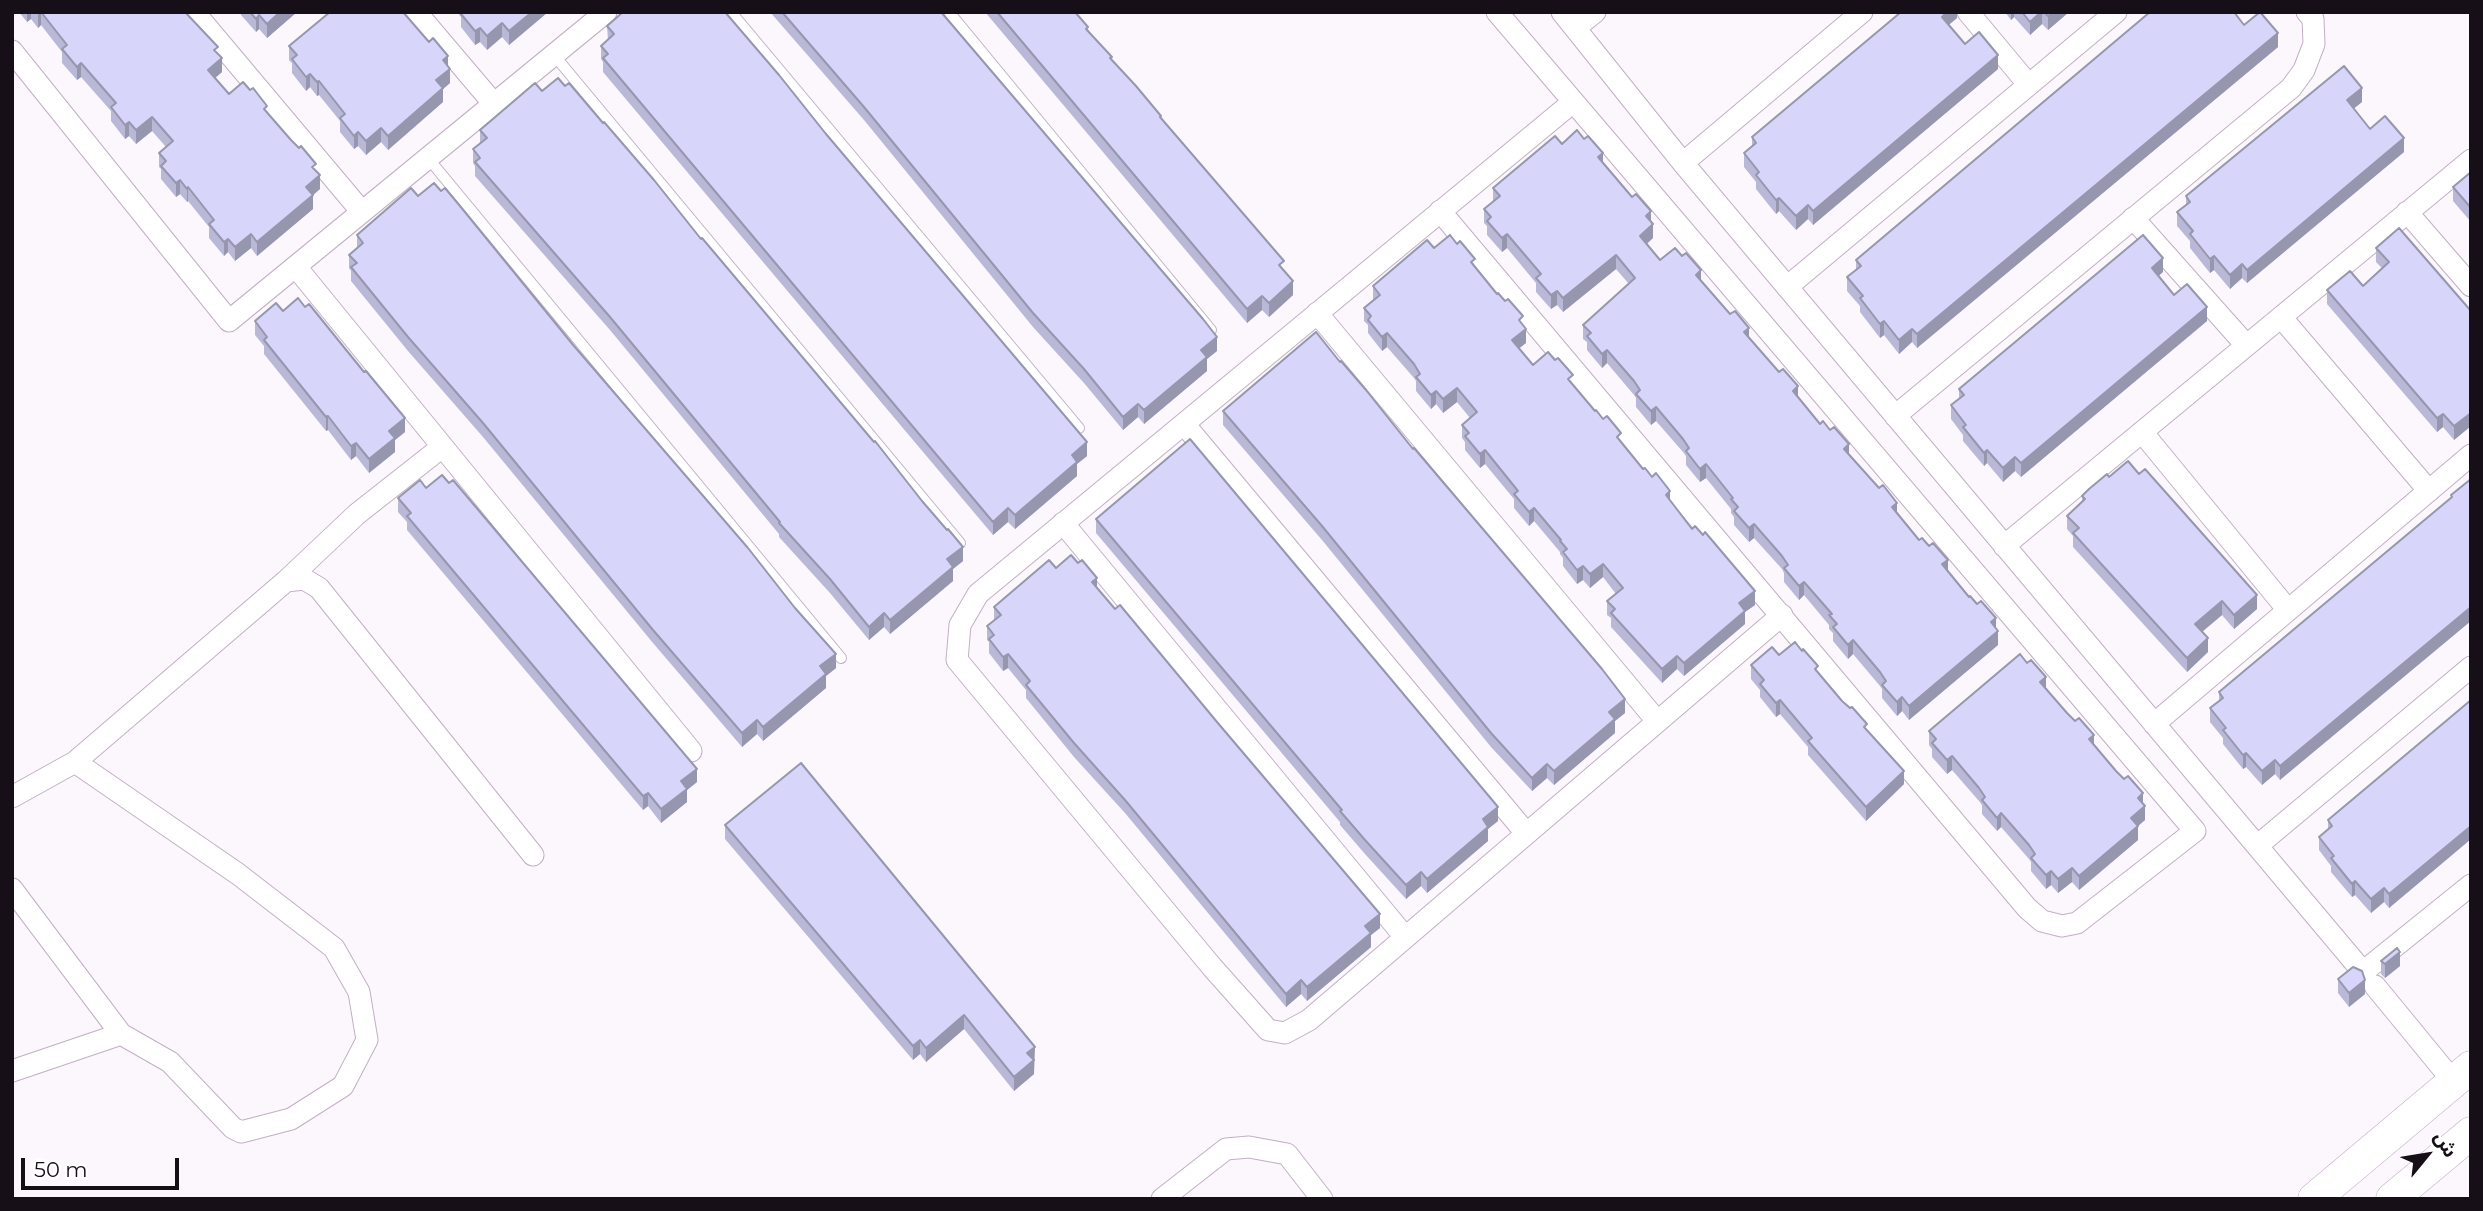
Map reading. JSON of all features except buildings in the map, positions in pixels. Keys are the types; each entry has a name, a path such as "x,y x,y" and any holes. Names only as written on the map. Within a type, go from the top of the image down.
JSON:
{"main road":[{"path":"2315,1199 2462,1074"},
{"path":"2392,1199 2471,1133"}],"street":[{"path":"194,12 362,212"},
{"path":"416,12 494,104"},
{"path":"12,51 229,321 606,12"},
{"path":"1440,211 2018,897 2042,921 2062,926 2077,923 2195,831 1497,12"},
{"path":"1595,12 1569,20 1683,163 2363,972 2471,885"},
{"path":"1683,163 1862,12"},
{"path":"1968,12 2028,84"},
{"path":"1787,287 2116,12"},
{"path":"1895,416 2291,88 2304,71 2314,44 2313,19 2307,12"},
{"path":"1573,102 978,594 960,625 957,660 1212,967 1268,1030 1284,1033 1309,1020 1782,615"},
{"path":"2004,546 2471,160"},
{"path":"2407,212 2471,286"},
{"path":"2133,218 2246,345"},
{"path":"296,267 691,751"},
{"path":"1317,313 1657,722"},
{"path":"2281,317 2429,491"},
{"path":"1184,424 1526,834"},
{"path":"2142,432 2288,611"},
{"path":"12,797 75,761 286,581 357,513 442,447"},
{"path":"2154,724 2471,455"},
{"path":"1063,523 1405,937"},
{"path":"286,581 304,579 319,588 533,855"},
{"path":"2257,846 2471,667"},
{"path":"12,889 121,1034 170,1062 233,1128 241,1132 291,1119 343,1086 367,1040 359,992 334,948 238,874 75,761"},
{"path":"2375,986 2462,1074"},
{"path":"12,1071 121,1034"},
{"path":"1162,1199 1226,1149 1249,1147 1287,1154 1322,1199"}],"lane":[{"path":"731,12 1079,428"},
{"path":"949,12 1211,330"},
{"path":"554,55 960,543"},
{"path":"428,159 841,658"}]}
